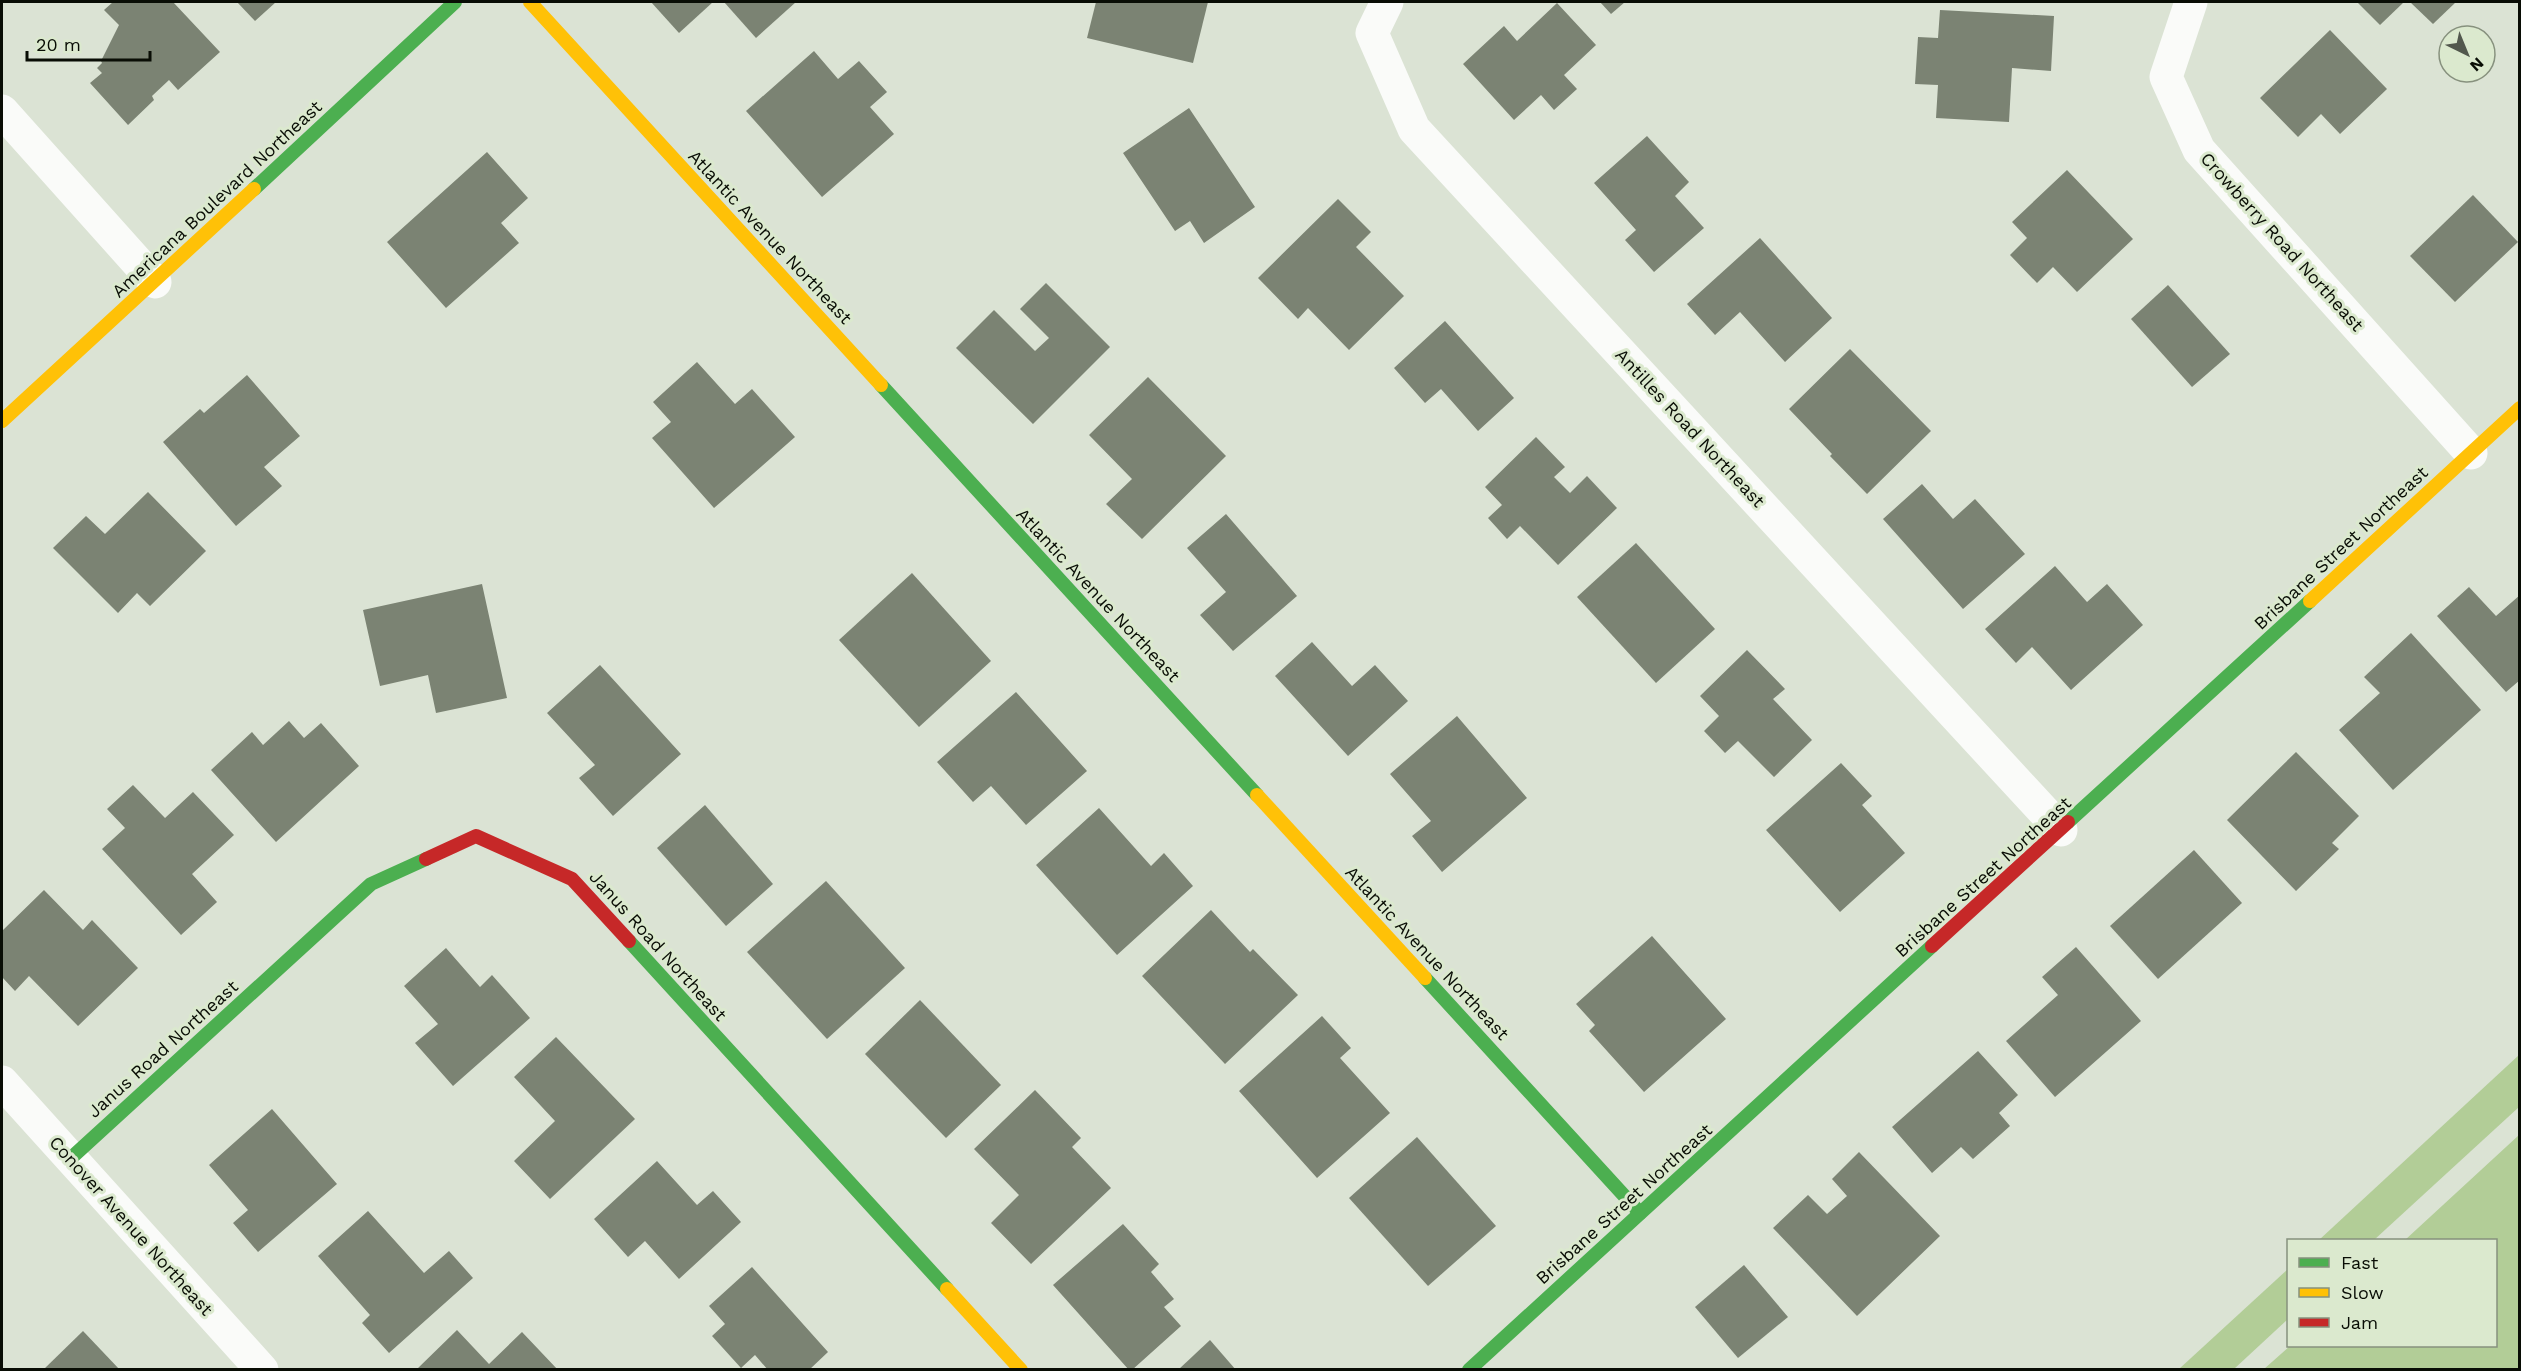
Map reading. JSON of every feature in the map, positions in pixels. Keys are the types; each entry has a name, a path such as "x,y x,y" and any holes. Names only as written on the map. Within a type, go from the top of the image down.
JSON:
{"street":[{"name":"Americana Boulevard Northeast","path":"2,421 155,282 455,2"},
{"name":"Atlantic Avenue Northeast","path":"530,2 1640,1213"},
{"name":"Antilles Road Northeast","path":"1387,2 1372,33 1414,129 2061,830"},
{"name":"Crowberry Road Northeast","path":"2191,2 2166,77 2199,150 2471,453"},
{"path":"2,111 155,282"},
{"name":"Brisbane Street Northeast","path":"1470,1370 2520,408"},
{"name":"Janus Road Northeast","path":"70,1159 371,884 476,836 572,879 1021,1370"},
{"name":"Conover Avenue Northeast","path":"2,1082 262,1370"}],"shaded area":[{"path":"2519,1055 2519,1107 2375,1239 2320,1239"},
{"path":"2519,1135 2519,1369 2264,1369 2289,1347 2497,1347 2497,1239 2406,1239"},
{"path":"2287,1270 2287,1320 2234,1369 2179,1369"}],"building":[{"path":"113,2 173,2 220,52 178,90 169,80 152,96 154,100 128,125 90,83 102,73 97,68 102,63 119,25 104,10"},
{"path":"237,2 276,2 255,21"},
{"path":"651,2 713,2 679,33"},
{"path":"724,2 796,2 756,38"},
{"path":"1096,2 1208,2 1193,63 1087,38"},
{"path":"1600,2 1625,2 1611,14"},
{"path":"2357,2 2404,2 2380,25"},
{"path":"2410,2 2456,2 2433,24"},
{"path":"1557,3 1596,45 1564,75 1577,89 1554,110 1541,95 1514,120 1463,64 1504,26 1517,41"},
{"path":"1940,10 2054,16 2051,71 2012,68 2009,122 1936,118 1938,85 1915,84 1918,37 1938,38"},
{"path":"2330,30 2387,89 2340,134 2321,114 2298,137 2260,98"},
{"path":"814,51 838,79 859,61 887,92 870,107 894,134 822,197 746,111"},
{"path":"1189,108 1255,207 1204,243 1190,221 1175,231 1123,153"},
{"path":"1647,136 1689,182 1675,196 1704,228 1654,272 1625,240 1636,230 1594,183"},
{"path":"487,152 528,198 501,223 519,243 446,308 387,242"},
{"path":"2067,170 2133,239 2077,292 2053,267 2037,283 2010,255 2027,238 2012,222"},
{"path":"2473,195 2518,242 2455,302 2410,256"},
{"path":"1338,199 1371,232 1356,247 1404,296 1349,350 1308,308 1298,319 1258,278"},
{"path":"1760,238 1832,318 1785,362 1740,312 1715,335 1687,304"},
{"path":"1046,283 1110,347 1033,424 956,348 994,310 1035,351 1049,338 1020,309"},
{"path":"2168,285 2230,354 2192,387 2131,319"},
{"path":"1445,321 1514,398 1478,431 1441,389 1425,403 1394,368"},
{"path":"1850,349 1931,431 1867,494 1789,409"},
{"path":"697,362 735,404 752,389 795,437 714,508 652,438 671,422 653,402"},
{"path":"247,375 300,436 264,467 282,486 236,526 163,442 200,409 204,413"},
{"path":"1148,377 1226,456 1142,539 1106,504 1132,479 1089,435"},
{"path":"1536,437 1565,467 1554,477 1570,493 1587,476 1617,508 1558,565 1520,526 1507,539 1488,518 1502,505 1485,487"},
{"path":"1922,484 1953,519 1975,499 2025,554 1963,609 1883,519"},
{"path":"148,492 206,551 150,606 137,593 118,613 53,548 86,516 105,534"},
{"path":"1226,514 1297,596 1233,651 1200,615 1226,592 1187,548"},
{"path":"1636,543 1715,629 1656,683 1577,597"},
{"path":"2055,566 2087,602 2107,584 2143,625 2071,690 2032,647 2016,663 1985,629"},
{"path":"912,573 991,661 919,727 839,640"},
{"path":"482,584 507,698 436,713 428,675 380,686 363,610"},
{"path":"2469,587 2496,616 2520,595 2520,680 2506,692 2437,616"},
{"path":"2411,633 2481,710 2393,790 2339,730 2380,693 2364,677"},
{"path":"1312,642 1352,686 1375,665 1408,701 1348,756 1275,676"},
{"path":"1747,650 1785,689 1773,699 1812,740 1774,777 1738,741 1725,753 1704,731 1719,716 1700,696"},
{"path":"600,665 681,754 613,816 579,778 595,765 547,713"},
{"path":"1016,692 1087,771 1026,825 991,786 973,802 937,762"},
{"path":"1457,716 1527,798 1442,872 1412,836 1431,821 1390,774"},
{"path":"289,721 304,738 321,723 359,766 276,842 211,770 252,732 263,745"},
{"path":"2296,752 2359,816 2332,843 2339,849 2296,891 2227,820"},
{"path":"1841,763 1872,796 1862,805 1905,853 1840,912 1766,830"},
{"path":"133,785 165,818 193,792 234,835 192,874 217,902 181,935 102,849 125,828 107,809"},
{"path":"705,805 773,884 726,926 657,848"},
{"path":"1099,808 1151,866 1164,853 1193,886 1117,955 1036,865"},
{"path":"2194,850 2242,903 2158,979 2110,926"},
{"path":"826,881 905,968 827,1039 747,952"},
{"path":"44,890 83,930 92,920 138,968 78,1026 29,976 15,991 2,977 2,931"},
{"path":"1211,910 1250,952 1253,949 1298,995 1225,1064 1142,976"},
{"path":"1652,936 1726,1019 1644,1092 1589,1031 1595,1025 1576,1004"},
{"path":"2076,947 2141,1021 2055,1097 2006,1041 2058,995 2042,977"},
{"path":"446,948 480,987 492,975 530,1018 453,1086 415,1043 438,1024 404,986"},
{"path":"920,1000 1001,1085 946,1138 865,1054"},
{"path":"1322,1016 1351,1048 1340,1058 1390,1113 1317,1178 1239,1091"},
{"path":"556,1037 635,1119 550,1199 514,1161 555,1121 514,1077"},
{"path":"1978,1051 2018,1095 1999,1113 2010,1126 1973,1159 1961,1147 1932,1173 1892,1127"},
{"path":"1035,1090 1081,1138 1072,1147 1111,1188 1031,1264 991,1223 1019,1195 974,1149"},
{"path":"272,1109 337,1184 258,1252 233,1223 248,1210 209,1165"},
{"path":"1417,1137 1496,1226 1428,1286 1349,1198"},
{"path":"1859,1152 1940,1236 1857,1316 1773,1228 1808,1195 1827,1214 1847,1196 1832,1179"},
{"path":"657,1161 697,1205 713,1191 741,1222 679,1279 645,1241 628,1257 594,1219"},
{"path":"368,1211 424,1273 449,1251 473,1278 389,1353 362,1323 370,1315 318,1256"},
{"path":"1123,1224 1159,1264 1151,1272 1174,1299 1164,1307 1181,1326 1132,1370 1129,1370 1053,1285"},
{"path":"1744,1265 1788,1317 1738,1358 1695,1307"},
{"path":"752,1267 828,1352 809,1370 768,1370 755,1355 741,1368 712,1336 725,1324 709,1306"},
{"path":"457,1330 489,1364 522,1332 558,1370 416,1370"},
{"path":"83,1331 120,1370 43,1370"},
{"path":"1210,1340 1236,1370 1178,1370"}],"traffic: fast":[{"path":"254,189 455,2"},
{"path":"881,385 1257,795"},
{"path":"2068,822 2310,601"},
{"path":"70,1159 371,884 426,859"},
{"path":"629,941 947,1289"},
{"path":"1469,1370 1932,946"},
{"path":"1425,978 1640,1213"}],"traffic: slow":[{"path":"530,2 881,385"},
{"path":"2,421 254,189"},
{"path":"2310,601 2520,408"},
{"path":"1257,795 1425,978"},
{"path":"947,1289 1021,1370"}],"traffic: jam":[{"path":"1932,946 2068,822"},
{"path":"426,859 476,836 572,879 629,941"}]}
